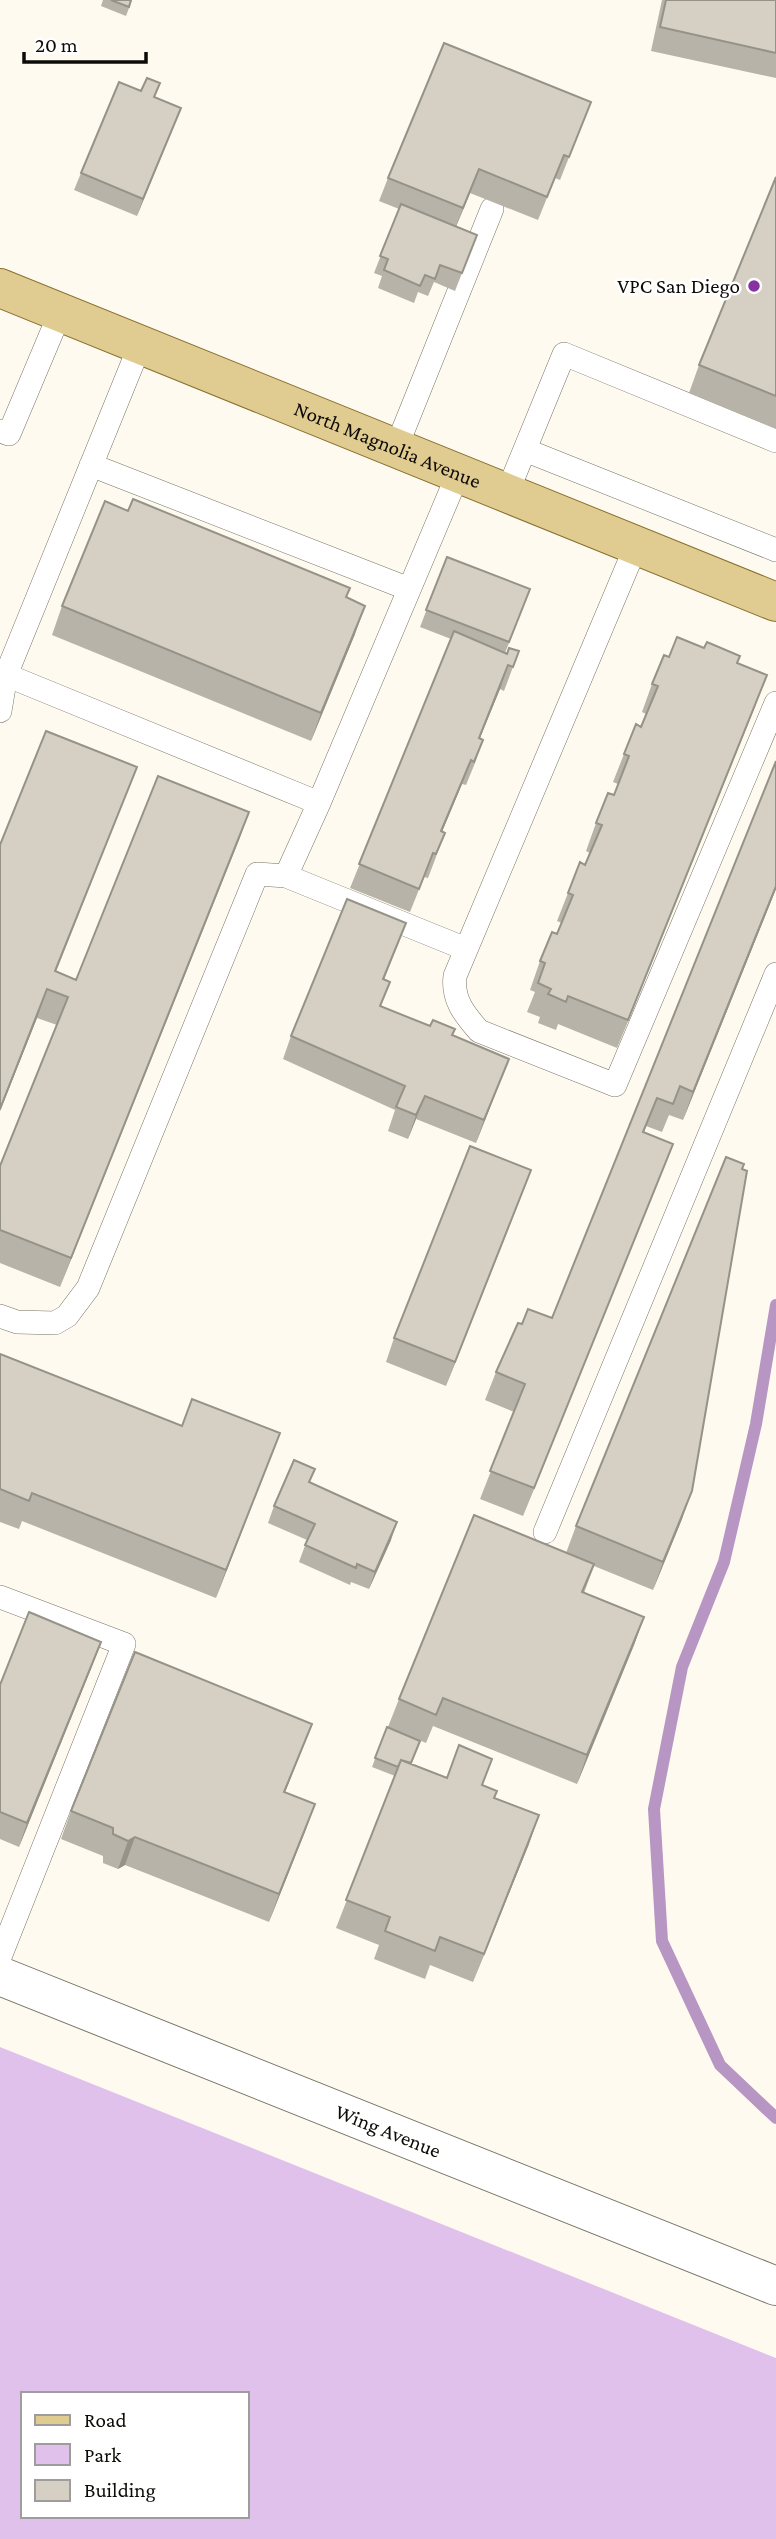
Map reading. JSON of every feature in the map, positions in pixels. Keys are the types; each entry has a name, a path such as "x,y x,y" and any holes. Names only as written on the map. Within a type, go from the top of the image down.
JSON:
{"main road":[{"name":"North Magnolia Avenue","path":"0,288 776,602"}],"street":[{"name":"Wing Avenue","path":"0,1976 776,2286"}],"lane":[{"path":"396,448 492,209"},
{"path":"0,431 9,434 61,313"},
{"path":"0,711 6,675 141,345"},
{"path":"508,494 564,354 776,441"},
{"path":"525,450 776,550"},
{"path":"91,465 410,589"},
{"path":"286,876 458,474"},
{"path":"636,546 466,949 453,990 465,1015 479,1031 615,1086 776,703"},
{"path":"6,675 319,803"},
{"path":"0,1316 17,1322 55,1323 78,1305 88,1288 257,874 286,876 466,949"},
{"path":"545,1532 776,974"},
{"path":"0,1597 124,1644 0,1958"}],"green space":[{"path":"0,2047 776,2358 776,2539 0,2539"}],"building":[{"path":"111,0 131,0 129,7"},
{"path":"666,0 776,0 776,53 660,27"},
{"path":"444,43 591,102 569,157 564,155 547,197 479,169 463,208 388,178"},
{"path":"147,78 160,83 154,97 181,108 143,199 81,173 119,82 141,91"},
{"name":"VPC San Diego","path":"776,177 776,396 699,365"},
{"path":"401,204 477,235 462,273 440,265 435,279 425,275 420,286 384,270 388,259 380,256"},
{"path":"133,499 350,588 346,597 365,606 321,713 62,606 105,501 128,511"},
{"path":"447,557 530,589 509,642 426,610"},
{"path":"454,631 507,654 509,648 519,651 513,667 508,665 479,738 483,740 474,762 471,760 441,831 445,833 436,854 433,853 419,889 359,864"},
{"path":"677,637 704,648 707,642 740,656 737,663 767,675 628,1020 568,996 566,1002 548,994 551,989 538,983 545,963 540,961 552,932 557,934 573,895 568,893 580,862 585,865 602,825 596,823 608,793 614,795 629,756 624,754 636,724 641,727 658,686 652,684 664,655 669,657"},
{"path":"46,731 137,767 55,971 76,980 158,776 249,812 71,1258 0,1230 0,1166 68,997 47,989 0,1109 0,845"},
{"path":"776,761 776,886 693,1092 680,1086 673,1104 657,1098 643,1132 673,1144 534,1488 490,1471 525,1384 496,1372 518,1323 522,1324 528,1309 552,1318"},
{"path":"347,899 406,923 383,979 390,982 380,1006 430,1026 433,1020 455,1029 452,1035 509,1059 484,1120 425,1096 416,1115 396,1107 405,1086 291,1036"},
{"path":"470,1146 531,1170 455,1362 394,1338"},
{"path":"726,1157 744,1164 742,1169 747,1171 692,1491 663,1562 576,1526"},
{"path":"0,1354 182,1426 192,1399 280,1433 226,1570 32,1493 29,1501 0,1489"},
{"path":"294,1460 315,1469 309,1482 397,1522 375,1572 357,1564 356,1568 305,1545 315,1524 274,1506"},
{"path":"474,1515 594,1564 582,1592 644,1617 587,1755 443,1698 436,1715 399,1699"},
{"path":"29,1612 101,1642 27,1823 0,1812 0,1685"},
{"path":"135,1652 312,1724 284,1792 315,1804 279,1894 135,1837 128,1841 113,1834 113,1828 71,1811"},
{"path":"387,1727 420,1741 411,1763 401,1760 398,1767 375,1758"},
{"path":"459,1745 492,1759 482,1785 497,1791 494,1798 539,1815 484,1954 440,1937 435,1951 385,1931 390,1917 346,1900 401,1760 447,1778"}],"waterway":[{"path":"776,1305 756,1424 724,1562 682,1667 654,1809 662,1941 720,2065 776,2118"}],"place":[{"name":"VPC San Diego","path":"754,286"}]}
